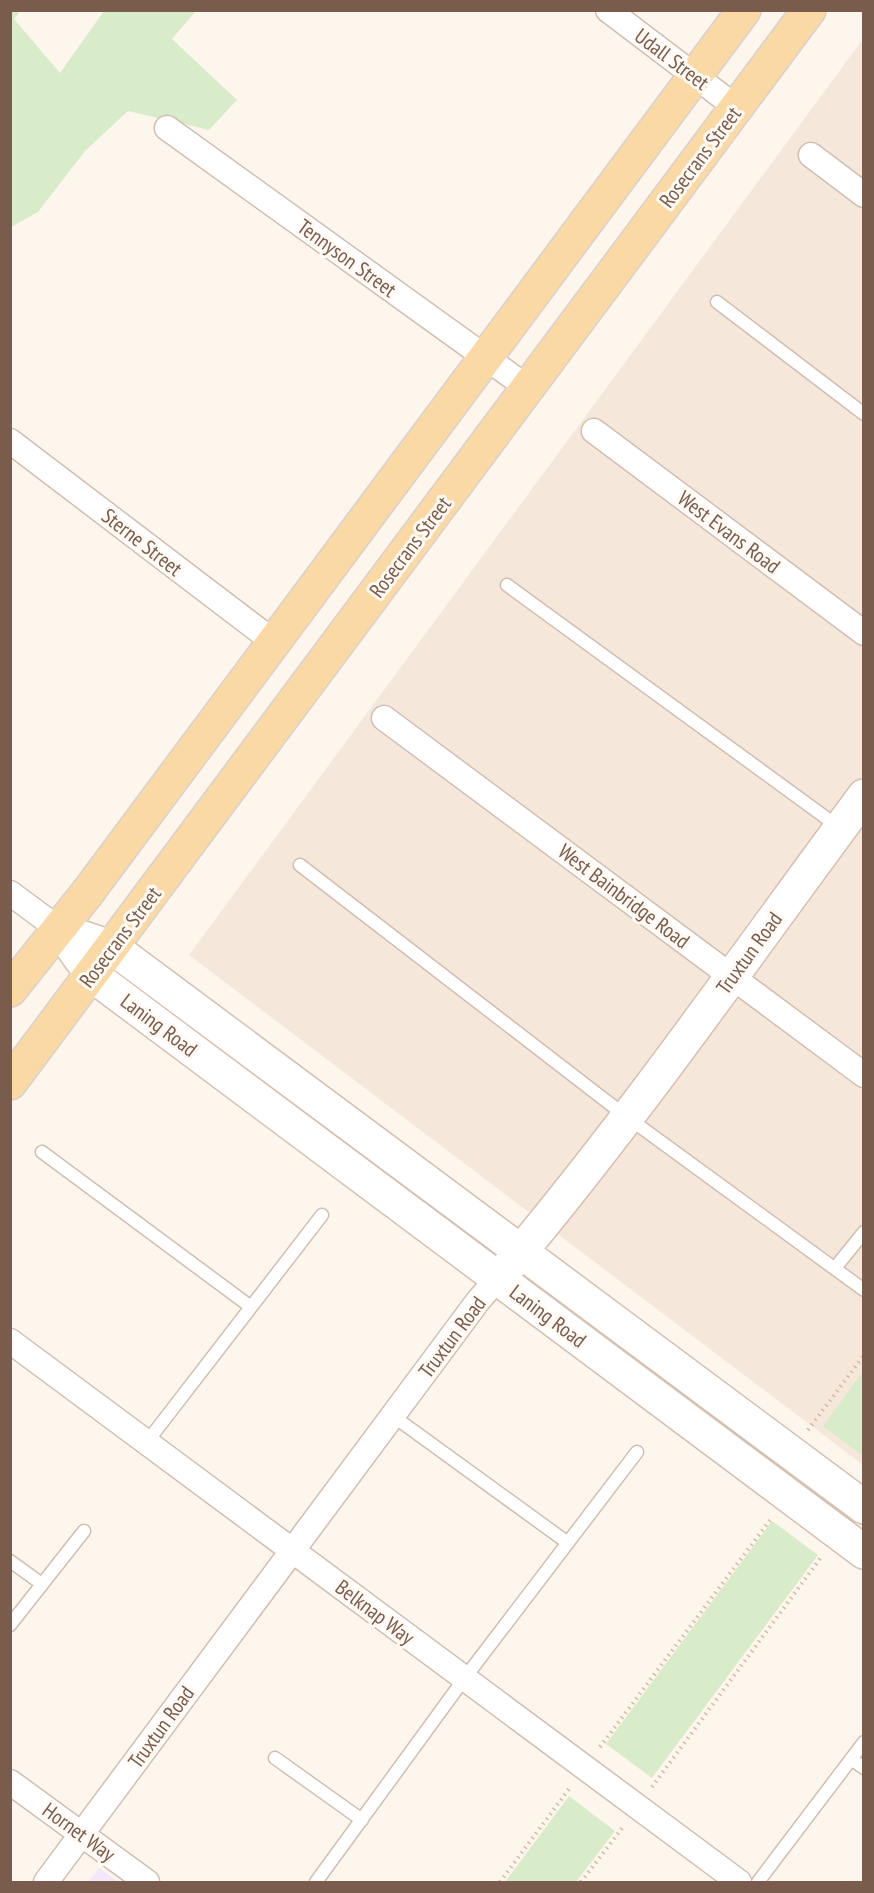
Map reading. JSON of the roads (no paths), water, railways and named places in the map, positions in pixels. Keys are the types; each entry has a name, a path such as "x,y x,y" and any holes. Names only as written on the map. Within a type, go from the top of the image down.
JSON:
{"main road":[{"path":"10,990 28,965 60,930 744,10"},
{"name":"Rosecrans Street","path":"10,1083 113,948 809,10"}],"street":[{"name":"Udall Street","path":"608,10 737,108"},
{"name":"Tennyson Street","path":"167,128 528,388"},
{"path":"811,155 864,195"},
{"name":"West Evans Road","path":"594,431 864,633"},
{"name":"Sterne Street","path":"10,441 274,642"},
{"name":"West Bainbridge Road","path":"384,718 864,1075"},
{"name":"Truxtun Road","path":"46,1882 478,1301 521,1252 627,1117 864,796"},
{"path":"10,893 60,930"},
{"name":"Laning Road","path":"60,930 113,948 864,1507"},
{"name":"Laning Road","path":"60,930 92,975 864,1552"},
{"name":"Belknap Way","path":"10,1341 738,1882"},
{"name":"Hornet Way","path":"10,1782 147,1882"}],"lane":[{"path":"717,302 864,414"},
{"path":"507,585 840,828"},
{"path":"300,865 627,1117 864,1290"},
{"path":"42,1152 252,1307"},
{"path":"147,1443 322,1215"},
{"path":"835,1268 864,1232"},
{"path":"393,1416 568,1543"},
{"path":"316,1882 464,1678 637,1452"},
{"path":"10,1625 84,1530"},
{"path":"10,1561 42,1584"},
{"path":"758,1882 864,1742"},
{"path":"275,1758 362,1820"},
{"path":"851,1759 864,1768"}]}
